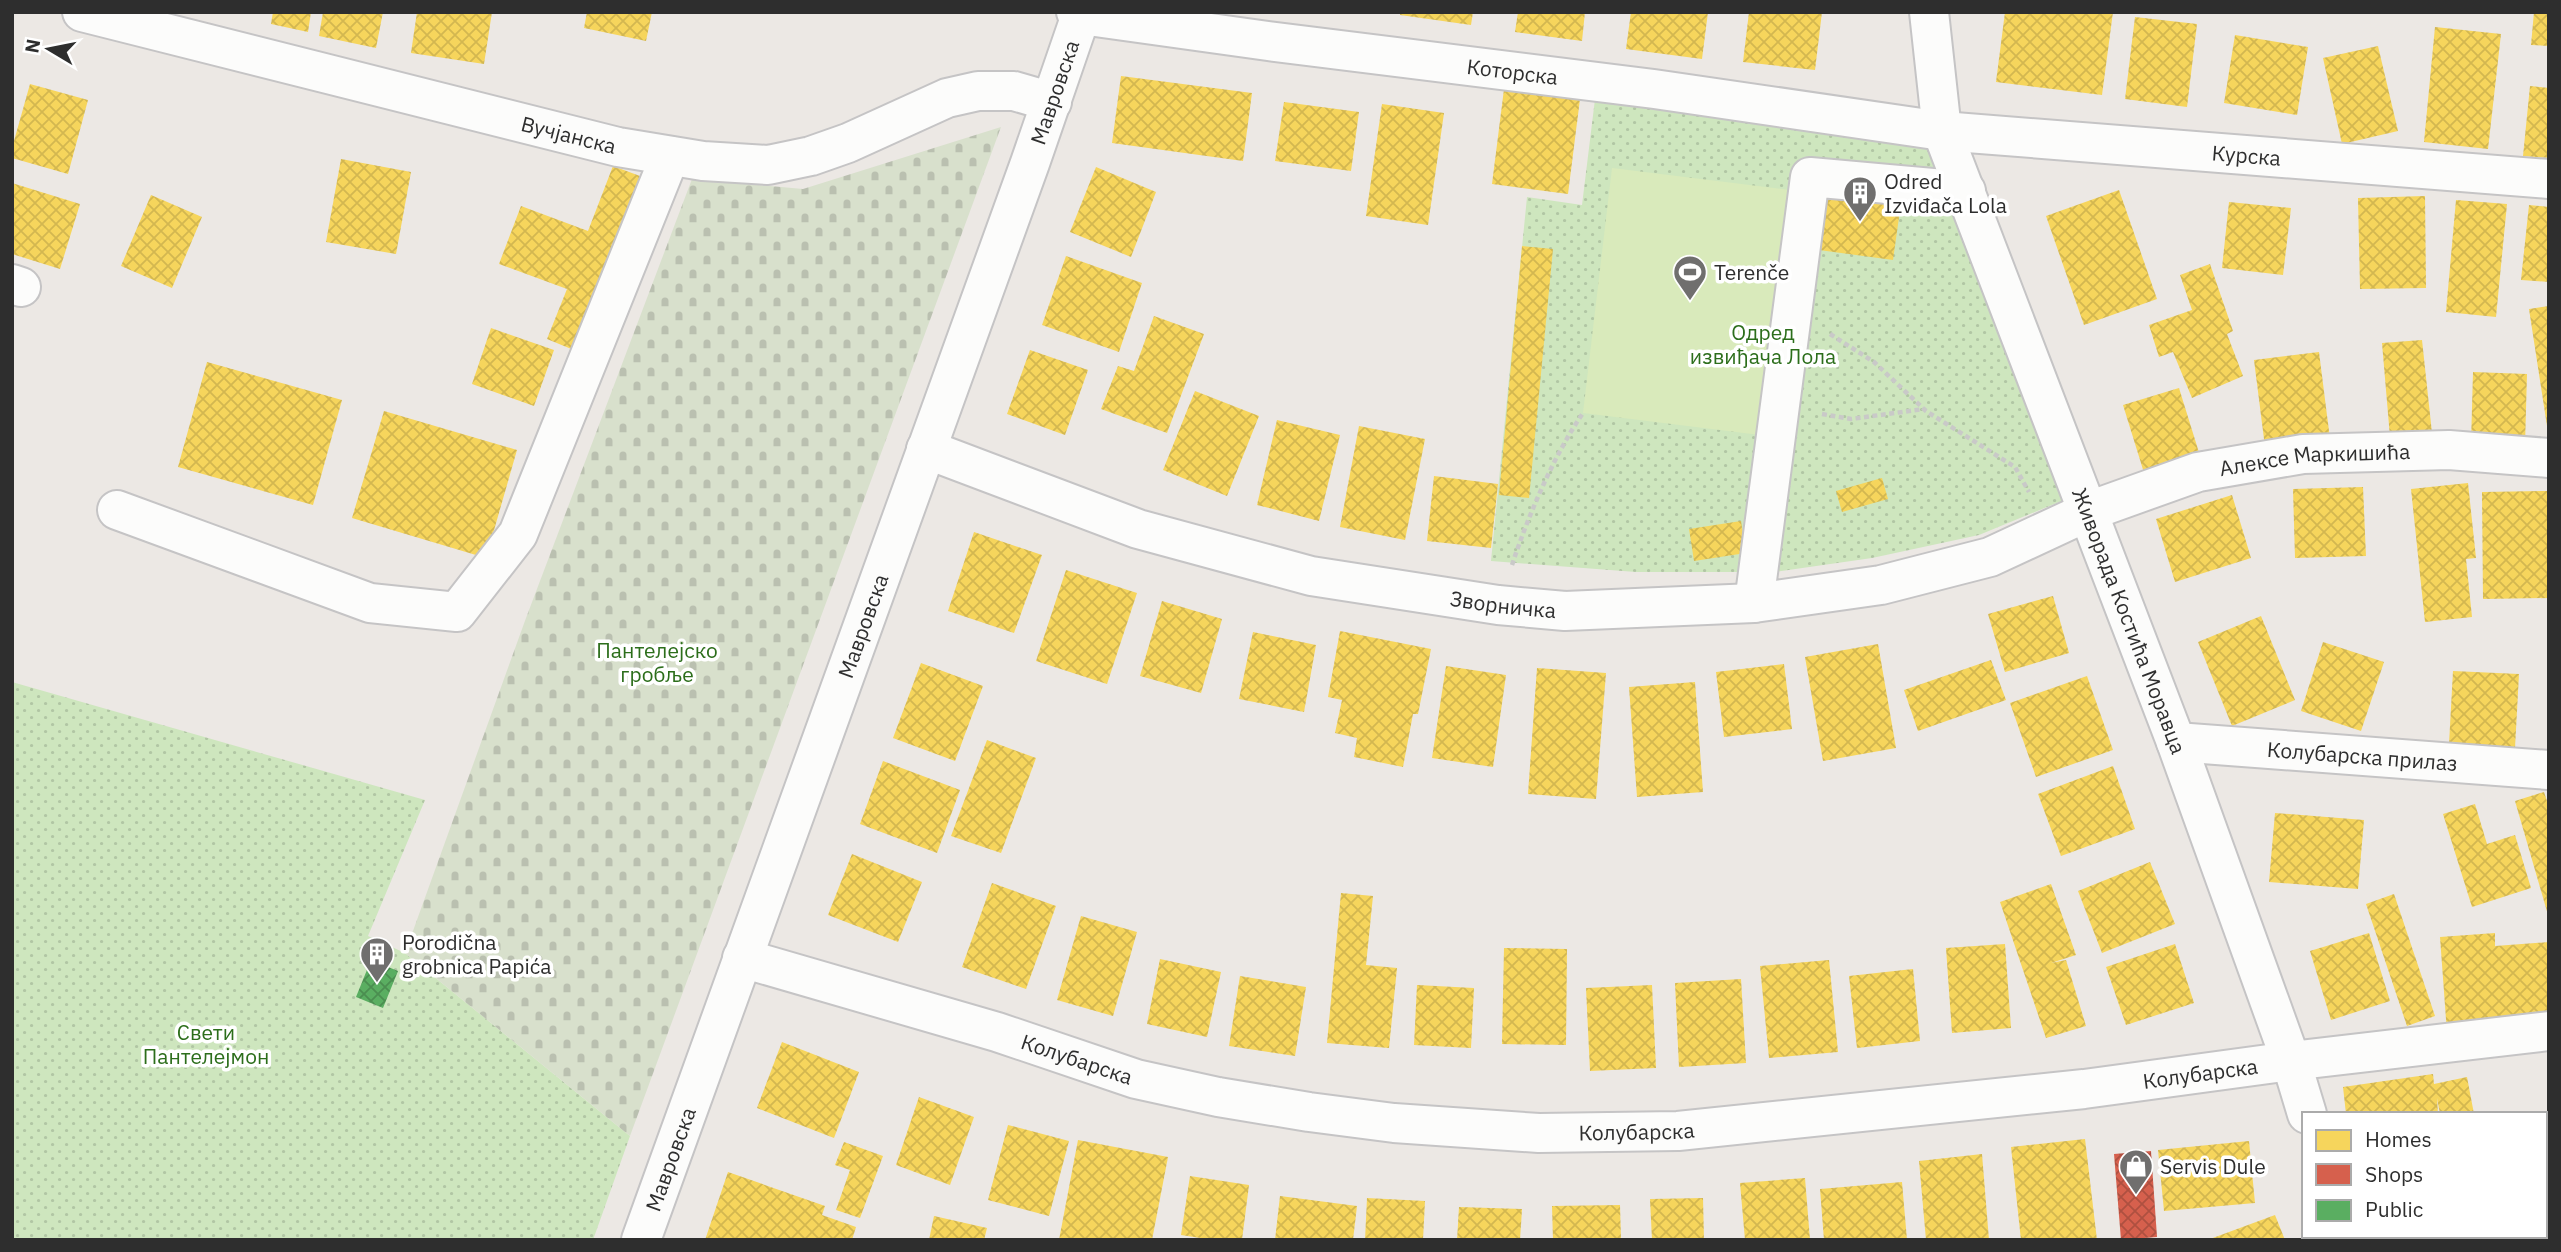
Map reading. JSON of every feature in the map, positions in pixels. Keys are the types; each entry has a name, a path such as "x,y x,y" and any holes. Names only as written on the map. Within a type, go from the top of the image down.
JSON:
{"street":[{"name":"Вучјанска","path":"82,12 618,147 703,161 768,165 811,156 848,143 947,98 978,91 1014,91 1052,102"},
{"name":"Живорада Костића Моравца","path":"1929,12 1942,131 2176,742 2307,1112"},
{"name":"Которска","path":"1080,13 1268,41 1654,89 1942,131"},
{"name":"Мавровска","path":"642,1240 1052,102 1080,13"},
{"name":"Курска","path":"1942,131 2549,179"},
{"path":"117,510 370,603 457,612 518,534 670,156"},
{"path":"1755,603 1810,177 1966,191"},
{"name":"Зворничка","path":"926,449 1138,528 1311,576 1498,606 1564,611 1755,603 1881,585 1990,557 2089,511"},
{"name":"Алексе Маркишића","path":"2089,511 2198,472 2303,454 2449,450 2549,458"},
{"name":"Колубарска прилаз","path":"2176,742 2549,770"},
{"name":"Колубарска","path":"742,958 997,1032 1147,1082 1309,1112 1394,1123 1539,1133 1678,1131 2084,1089 2291,1061 2549,1031"}],"path":[{"path":"1795,289 1825,331 1874,362 1924,409 2015,467 2049,530"},
{"path":"1780,405 1851,419 1924,409"},
{"path":"1498,606 1523,531 1572,429 1583,413"}],"green space":[{"name":"Одред извиђача Лола","path":"1596,91 1928,129 2064,500 1979,535 1872,558 1775,572 1636,572 1491,561 1527,197 1582,205"},
{"name":"Пантелејско гробље","path":"1001,127 630,1136 405,953 526,618 692,179 803,189"},
{"name":"Terenče","path":"1612,168 1798,191 1768,436 1583,413"},
{"name":"Свети Пантелејмон","path":"12,682 425,800 368,936 405,953 630,1136 593,1240 12,1240"}],"building: Homes":[{"path":"273,12 311,12 308,32 271,24"},
{"path":"323,12 383,12 376,48 319,36"},
{"path":"417,12 492,12 484,64 411,53"},
{"path":"587,12 652,12 646,41 584,28"},
{"path":"1400,12 1473,12 1471,25 1400,15"},
{"path":"1518,12 1585,12 1582,41 1515,32"},
{"path":"1631,12 1708,12 1702,59 1626,49"},
{"path":"1749,12 1822,12 1815,70 1743,62"},
{"path":"2005,12 2113,12 2102,95 1996,82"},
{"path":"2534,12 2549,12 2549,46 2531,45"},
{"path":"2135,17 2197,24 2187,107 2125,99"},
{"path":"2435,27 2501,34 2488,149 2424,142"},
{"path":"2235,35 2308,47 2297,115 2224,103"},
{"path":"2378,46 2398,131 2342,144 2323,58"},
{"path":"1121,76 1252,93 1243,161 1112,143"},
{"path":"30,84 88,100 68,174 12,158 12,148"},
{"path":"2530,86 2549,88 2549,158 2523,156"},
{"path":"1504,89 1580,99 1568,194 1492,184"},
{"path":"1284,102 1359,112 1351,171 1275,161"},
{"path":"1382,104 1444,113 1428,225 1366,216"},
{"path":"341,159 411,172 396,254 326,242"},
{"path":"613,166 648,179 581,353 547,339 567,289 499,264 521,206 588,231"},
{"path":"1096,167 1156,192 1131,257 1070,232"},
{"path":"12,183 80,204 60,269 12,254"},
{"name":"Odred Izviđača Lola","path":"1828,186 1902,196 1893,260 1819,250"},
{"path":"2119,190 2157,299 2084,325 2046,216"},
{"path":"151,195 202,217 172,288 121,266"},
{"path":"2425,196 2426,288 2360,289 2358,198"},
{"path":"2456,200 2507,204 2496,317 2446,312"},
{"path":"2229,202 2291,208 2283,275 2222,268"},
{"path":"2529,205 2549,207 2549,282 2521,280"},
{"path":"1522,246 1553,249 1529,498 1499,495"},
{"path":"1066,256 1142,283 1119,352 1042,325"},
{"path":"2210,264 2233,331 2227,334 2243,376 2192,398 2173,352 2159,357 2149,325 2192,310 2180,275"},
{"path":"2549,306 2549,426 2547,426 2529,309"},
{"path":"1154,316 1204,334 1167,433 1101,409 1118,366 1134,371"},
{"path":"491,328 554,350 534,406 472,384"},
{"path":"2422,340 2432,433 2390,437 2382,343"},
{"path":"1030,350 1088,370 1065,435 1007,414"},
{"path":"2319,352 2330,439 2265,447 2254,360"},
{"path":"207,362 342,400 313,505 178,467"},
{"path":"2473,372 2527,374 2525,445 2471,443"},
{"path":"2179,388 2201,459 2145,476 2123,405"},
{"path":"1195,391 1259,416 1227,496 1163,470"},
{"path":"384,411 517,450 486,558 352,518"},
{"path":"1277,420 1340,435 1319,521 1257,505"},
{"path":"1359,426 1425,439 1405,540 1340,527"},
{"path":"1434,476 1498,484 1491,548 1427,541"},
{"path":"1882,478 1888,499 1842,512 1836,491"},
{"path":"2468,483 2476,558 2466,559 2472,617 2425,622 2411,489"},
{"path":"2363,487 2366,556 2295,558 2293,489"},
{"path":"2547,491 2549,598 2483,599 2482,492"},
{"path":"2232,495 2251,558 2175,582 2156,519"},
{"path":"1741,521 1746,553 1694,561 1689,529"},
{"path":"974,532 1042,555 1014,633 948,611"},
{"path":"1066,570 1137,593 1107,684 1036,661"},
{"path":"2053,596 2069,653 2005,672 1988,614"},
{"path":"1162,601 1222,619 1201,693 1140,676"},
{"path":"2261,616 2295,700 2232,726 2198,642"},
{"path":"1340,631 1431,649 1418,714 1413,714 1403,767 1354,757 1357,738 1335,733 1342,700 1328,697"},
{"path":"1253,632 1316,645 1304,712 1239,699"},
{"path":"2323,642 2384,662 2361,731 2301,711"},
{"path":"1878,644 1896,748 1823,761 1805,657"},
{"path":"1991,660 2006,700 1918,731 1904,690"},
{"path":"921,663 983,686 955,761 893,738"},
{"path":"1784,664 1792,729 1724,737 1716,672"},
{"path":"1446,666 1506,675 1493,767 1432,758"},
{"path":"1537,668 1606,673 1596,799 1528,794"},
{"path":"2453,671 2519,674 2515,748 2449,744"},
{"path":"2087,676 2113,750 2036,777 2010,703"},
{"path":"1695,682 1703,792 1637,797 1629,687"},
{"path":"987,740 1036,758 1001,853 951,836"},
{"path":"883,761 960,790 937,853 860,824"},
{"path":"2113,766 2135,829 2061,856 2038,794"},
{"path":"2544,792 2549,807 2548,915 2515,801"},
{"path":"2475,804 2487,844 2515,835 2531,888 2472,907 2443,814"},
{"path":"2275,813 2364,820 2358,889 2269,882"},
{"path":"852,854 922,882 898,942 828,915"},
{"path":"2150,862 2175,924 2102,953 2078,891"},
{"path":"992,883 1056,906 1026,989 962,967"},
{"path":"2051,884 2076,955 2051,963 2066,960 2086,1026 2046,1038 2000,902"},
{"path":"1341,893 1373,896 1366,965 1397,968 1389,1048 1327,1043"},
{"path":"2394,894 2435,1016 2407,1026 2366,904"},
{"path":"1081,916 1137,932 1113,1016 1057,1000"},
{"path":"2369,933 2390,1001 2331,1020 2310,951"},
{"path":"2495,933 2495,946 2549,942 2549,1025 2447,1033 2440,937"},
{"path":"2005,944 2011,1028 1952,1033 1946,948"},
{"path":"2175,944 2194,1003 2126,1025 2106,967"},
{"path":"1504,948 1567,949 1566,1045 1502,1044"},
{"path":"1160,959 1221,972 1207,1037 1147,1024"},
{"path":"1829,960 1838,1052 1769,1058 1760,966"},
{"path":"1913,969 1920,1041 1857,1048 1849,976"},
{"path":"1240,976 1306,987 1295,1056 1229,1046"},
{"path":"1741,979 1746,1063 1679,1067 1675,983"},
{"path":"1417,985 1474,988 1471,1048 1414,1045"},
{"path":"1652,985 1656,1068 1590,1071 1586,988"},
{"path":"782,1042 859,1072 834,1138 757,1108"},
{"path":"2433,1074 2434,1084 2467,1077 2474,1112 2440,1112 2437,1098 2438,1112 2346,1112 2343,1087"},
{"path":"919,1097 974,1117 950,1185 896,1165"},
{"path":"2547,1123 2549,1132 2547,1176"},
{"path":"1008,1125 1069,1141 1049,1216 988,1200"},
{"path":"2085,1139 2097,1240 2021,1240 2011,1147"},
{"path":"1078,1140 1168,1157 1152,1240 1059,1240"},
{"path":"2249,1141 2255,1203 2164,1211 2158,1150"},
{"path":"844,1142 883,1156 860,1218 836,1210 850,1170 835,1165"},
{"path":"1982,1154 1989,1240 1926,1240 1919,1161"},
{"path":"728,1172 825,1206 822,1215 856,1227 852,1240 705,1240"},
{"path":"1190,1176 1249,1185 1242,1240 1213,1240 1181,1235"},
{"path":"1805,1178 1810,1240 1745,1240 1740,1183"},
{"path":"1902,1182 1907,1240 1824,1240 1820,1189"},
{"path":"2549,1185 2549,1240 2540,1240 2547,1238"},
{"path":"1280,1196 1357,1206 1353,1240 1275,1240"},
{"path":"1367,1198 1425,1201 1423,1240 1365,1240"},
{"path":"1703,1198 1704,1240 1652,1240 1650,1199"},
{"path":"1620,1205 1621,1240 1553,1240 1552,1206"},
{"path":"1459,1207 1522,1209 1520,1240 1457,1240"},
{"path":"2275,1215 2285,1240 2210,1240 2210,1239"},
{"path":"934,1216 987,1228 984,1240 929,1240"},
{"path":"2392,1238 2467,1240 2393,1240"},
{"path":"2472,1238 2505,1240 2472,1240"}],"building: Shops":[{"name":"Servis Dule","path":"2151,1151 2157,1237 2121,1240 2114,1154"}],"building: Public":[{"name":"Porodična grobnica Papića","path":"371,960 398,971 383,1008 356,997"}],"place":[{"name":"Odred Izviđača Lola","path":"1860,223"},
{"name":"Terenče","path":"1690,302"},
{"name":"Porodična grobnica Papića","path":"377,984"},
{"name":"Servis Dule","path":"2136,1196"}]}
